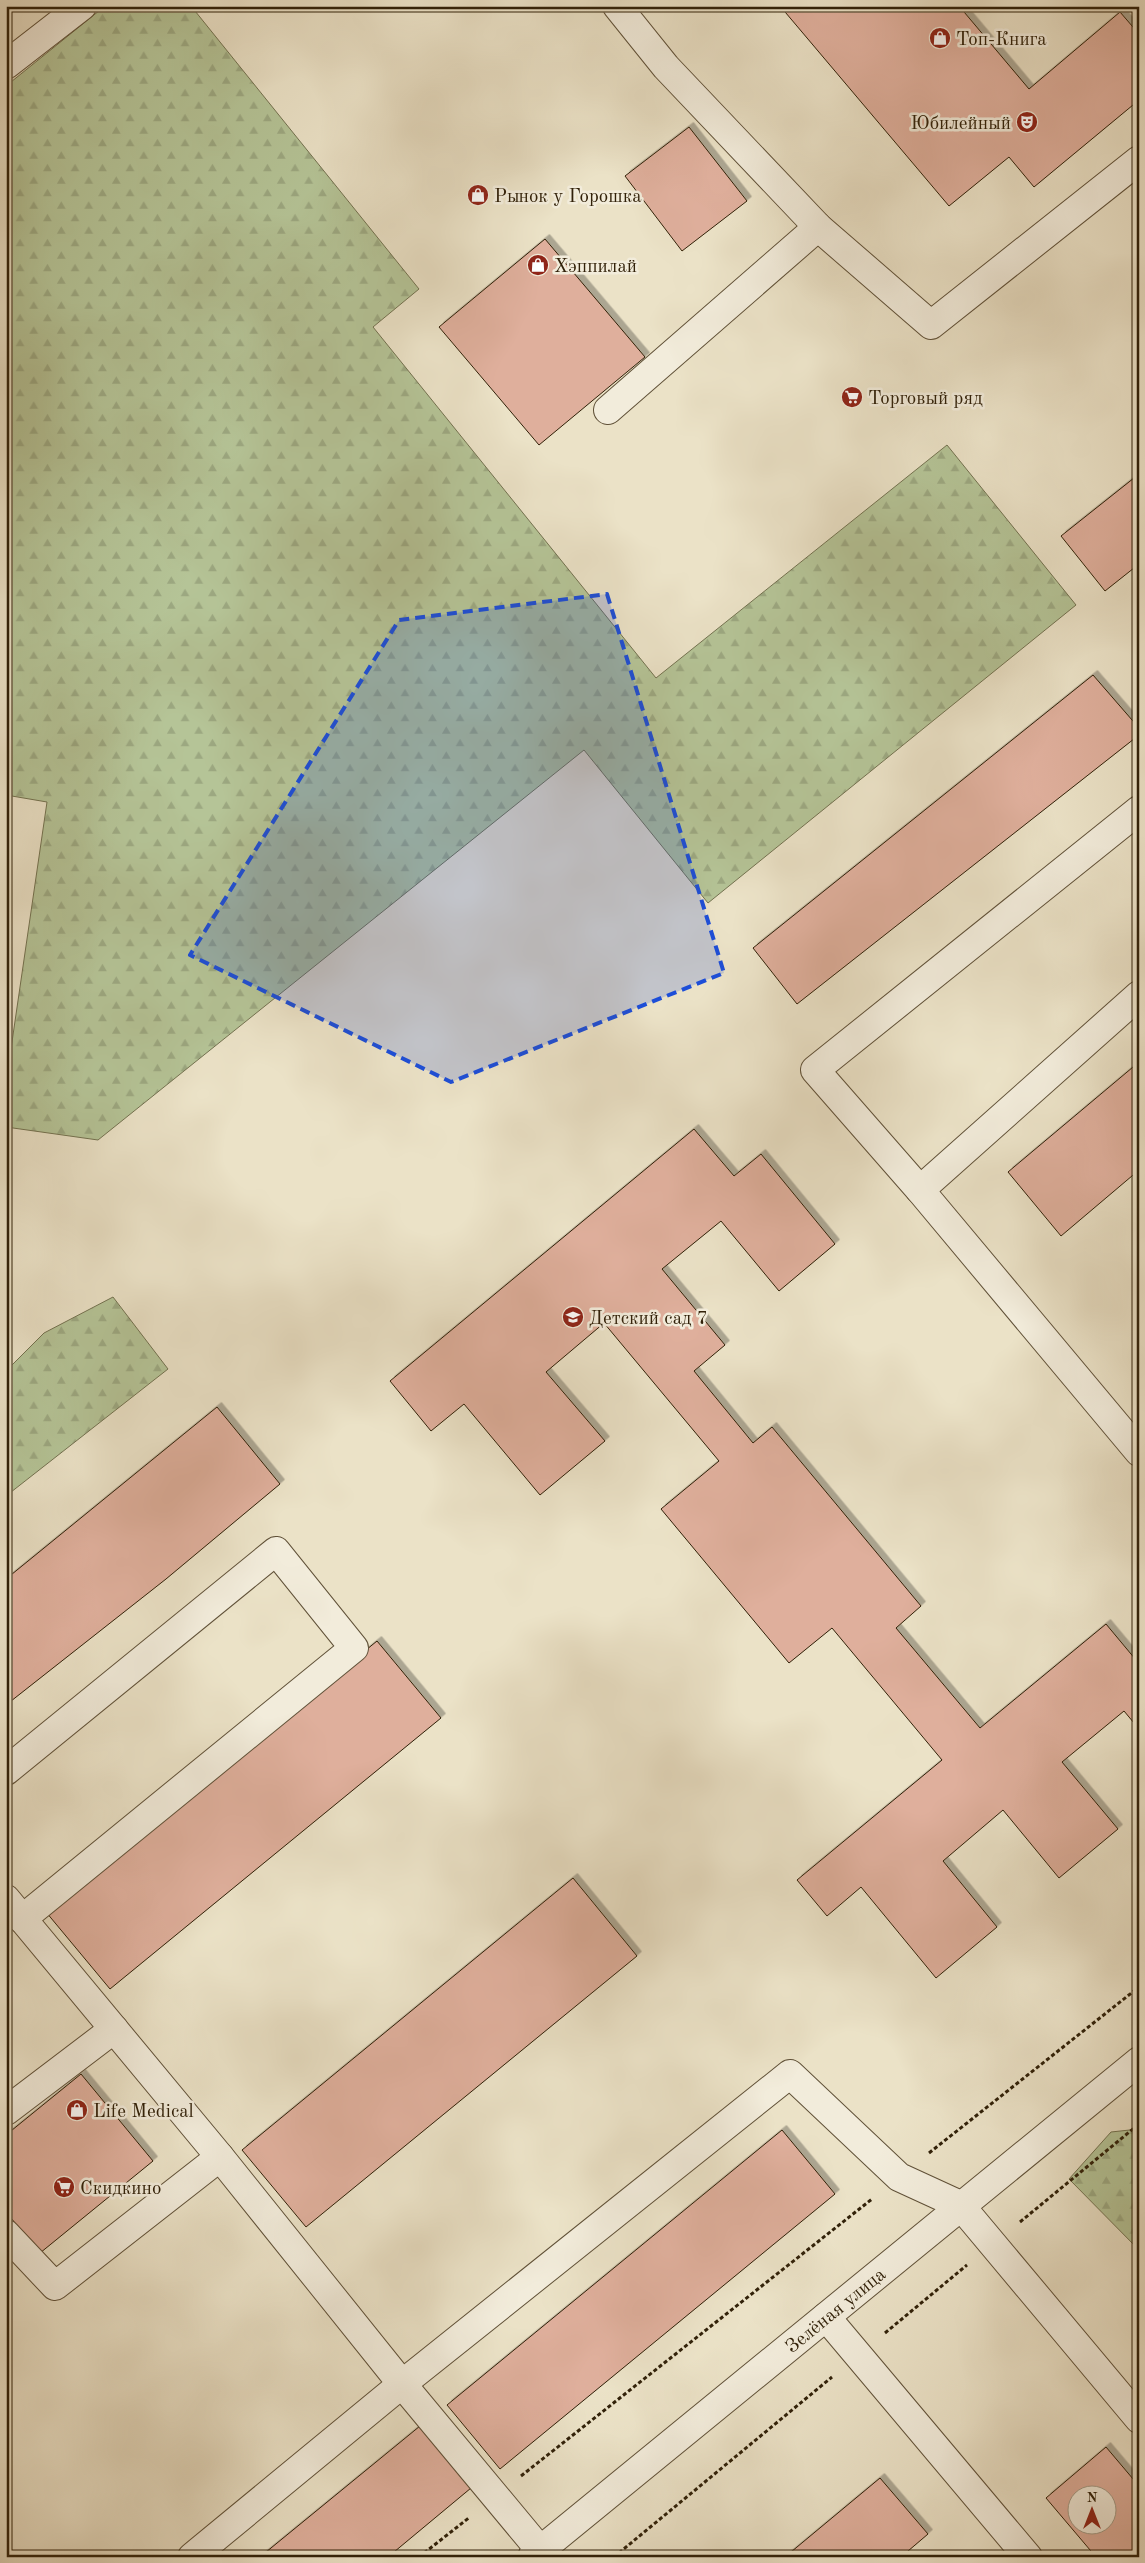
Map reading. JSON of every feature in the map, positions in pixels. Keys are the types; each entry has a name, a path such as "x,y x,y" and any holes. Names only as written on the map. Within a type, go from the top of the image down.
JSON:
{"street":[{"path":"617,6 666,66 818,227 931,324 1139,160"},
{"path":"6,65 72,9"},
{"path":"608,410 818,227"},
{"path":"1139,810 815,1070 920,1190 1139,1452"},
{"path":"920,1190 1139,995"},
{"path":"6,1771 276,1551 354,1648 14,1909 220,2157 402,2384 496,2496 536,2553"},
{"path":"6,2111 114,2029"},
{"name":"Зелёная улица","path":"536,2553 826,2317 960,2205 1139,2061"},
{"path":"192,2557 402,2384 790,2074 899,2178 960,2205 1139,2419"},
{"path":"6,2234 55,2286 220,2157"},
{"path":"826,2317 1028,2557"}],"path":[{"path":"419,2557 1139,1987"}],"highlighted area":[{"path":"607,594 724,973 451,1082 190,955 399,620"}],"green space":[{"path":"105,6 191,6 419,289 373,327 656,678 947,445 1076,605 708,903 584,750 98,1140 6,1127 6,1083 47,802 6,795 6,86"},
{"path":"113,1297 168,1369 6,1496 6,1371 44,1333"},
{"path":"1139,2129 1139,2250 1069,2179 1111,2132"}],"building":[{"path":"780,6 959,6 1029,89 1120,12 1139,34 1139,100 1034,187 1009,157 949,206"},
{"path":"689,127 747,201 682,251 625,176"},
{"path":"545,239 645,357 539,445 439,327"},
{"path":"1139,474 1139,564 1105,591 1061,536"},
{"path":"1093,675 1139,728 1139,735 797,1004 753,948"},
{"path":"1139,1062 1139,1170 1061,1236 1008,1172"},
{"path":"694,1129 734,1176 761,1154 835,1244 779,1291 721,1221 662,1269 725,1345 694,1371 753,1443 772,1427 921,1606 896,1628 980,1728 1106,1624 1136,1660 1139,1658 1139,1729 1124,1711 1062,1762 1118,1829 1059,1878 1003,1810 943,1861 997,1927 936,1978 861,1887 827,1916 797,1880 942,1760 832,1628 789,1663 661,1509 719,1461 604,1323 546,1372 605,1441 540,1495 464,1404 431,1431 390,1381"},
{"path":"217,1407 280,1484 166,1579 6,1705 6,1579"},
{"path":"377,1641 441,1718 110,1989 46,1912"},
{"path":"573,1878 637,1956 306,2227 242,2150"},
{"name":"Скидкино","path":"81,2074 153,2161 40,2253 6,2212 6,2135"},
{"path":"782,2130 835,2194 500,2469 447,2405"},
{"path":"420,2426 471,2488 388,2557 260,2557"},
{"path":"1106,2447 1139,2486 1139,2557 1096,2557 1078,2536 1118,2536 1118,2486 1068,2486 1068,2524 1046,2498"},
{"path":"880,2478 928,2534 901,2557 785,2557"}],"place":[{"name":"Топ-Книга","path":"940,38"},
{"name":"Юбилейный","path":"1027,122"},
{"name":"Рынок у Горошка","path":"478,195"},
{"name":"Хэппилай","path":"538,265"},
{"name":"Торговый ряд","path":"852,397"},
{"name":"Детский сад 7","path":"573,1317"},
{"name":"Life Medical","path":"77,2110"},
{"name":"Скидкино","path":"64,2187"}]}
